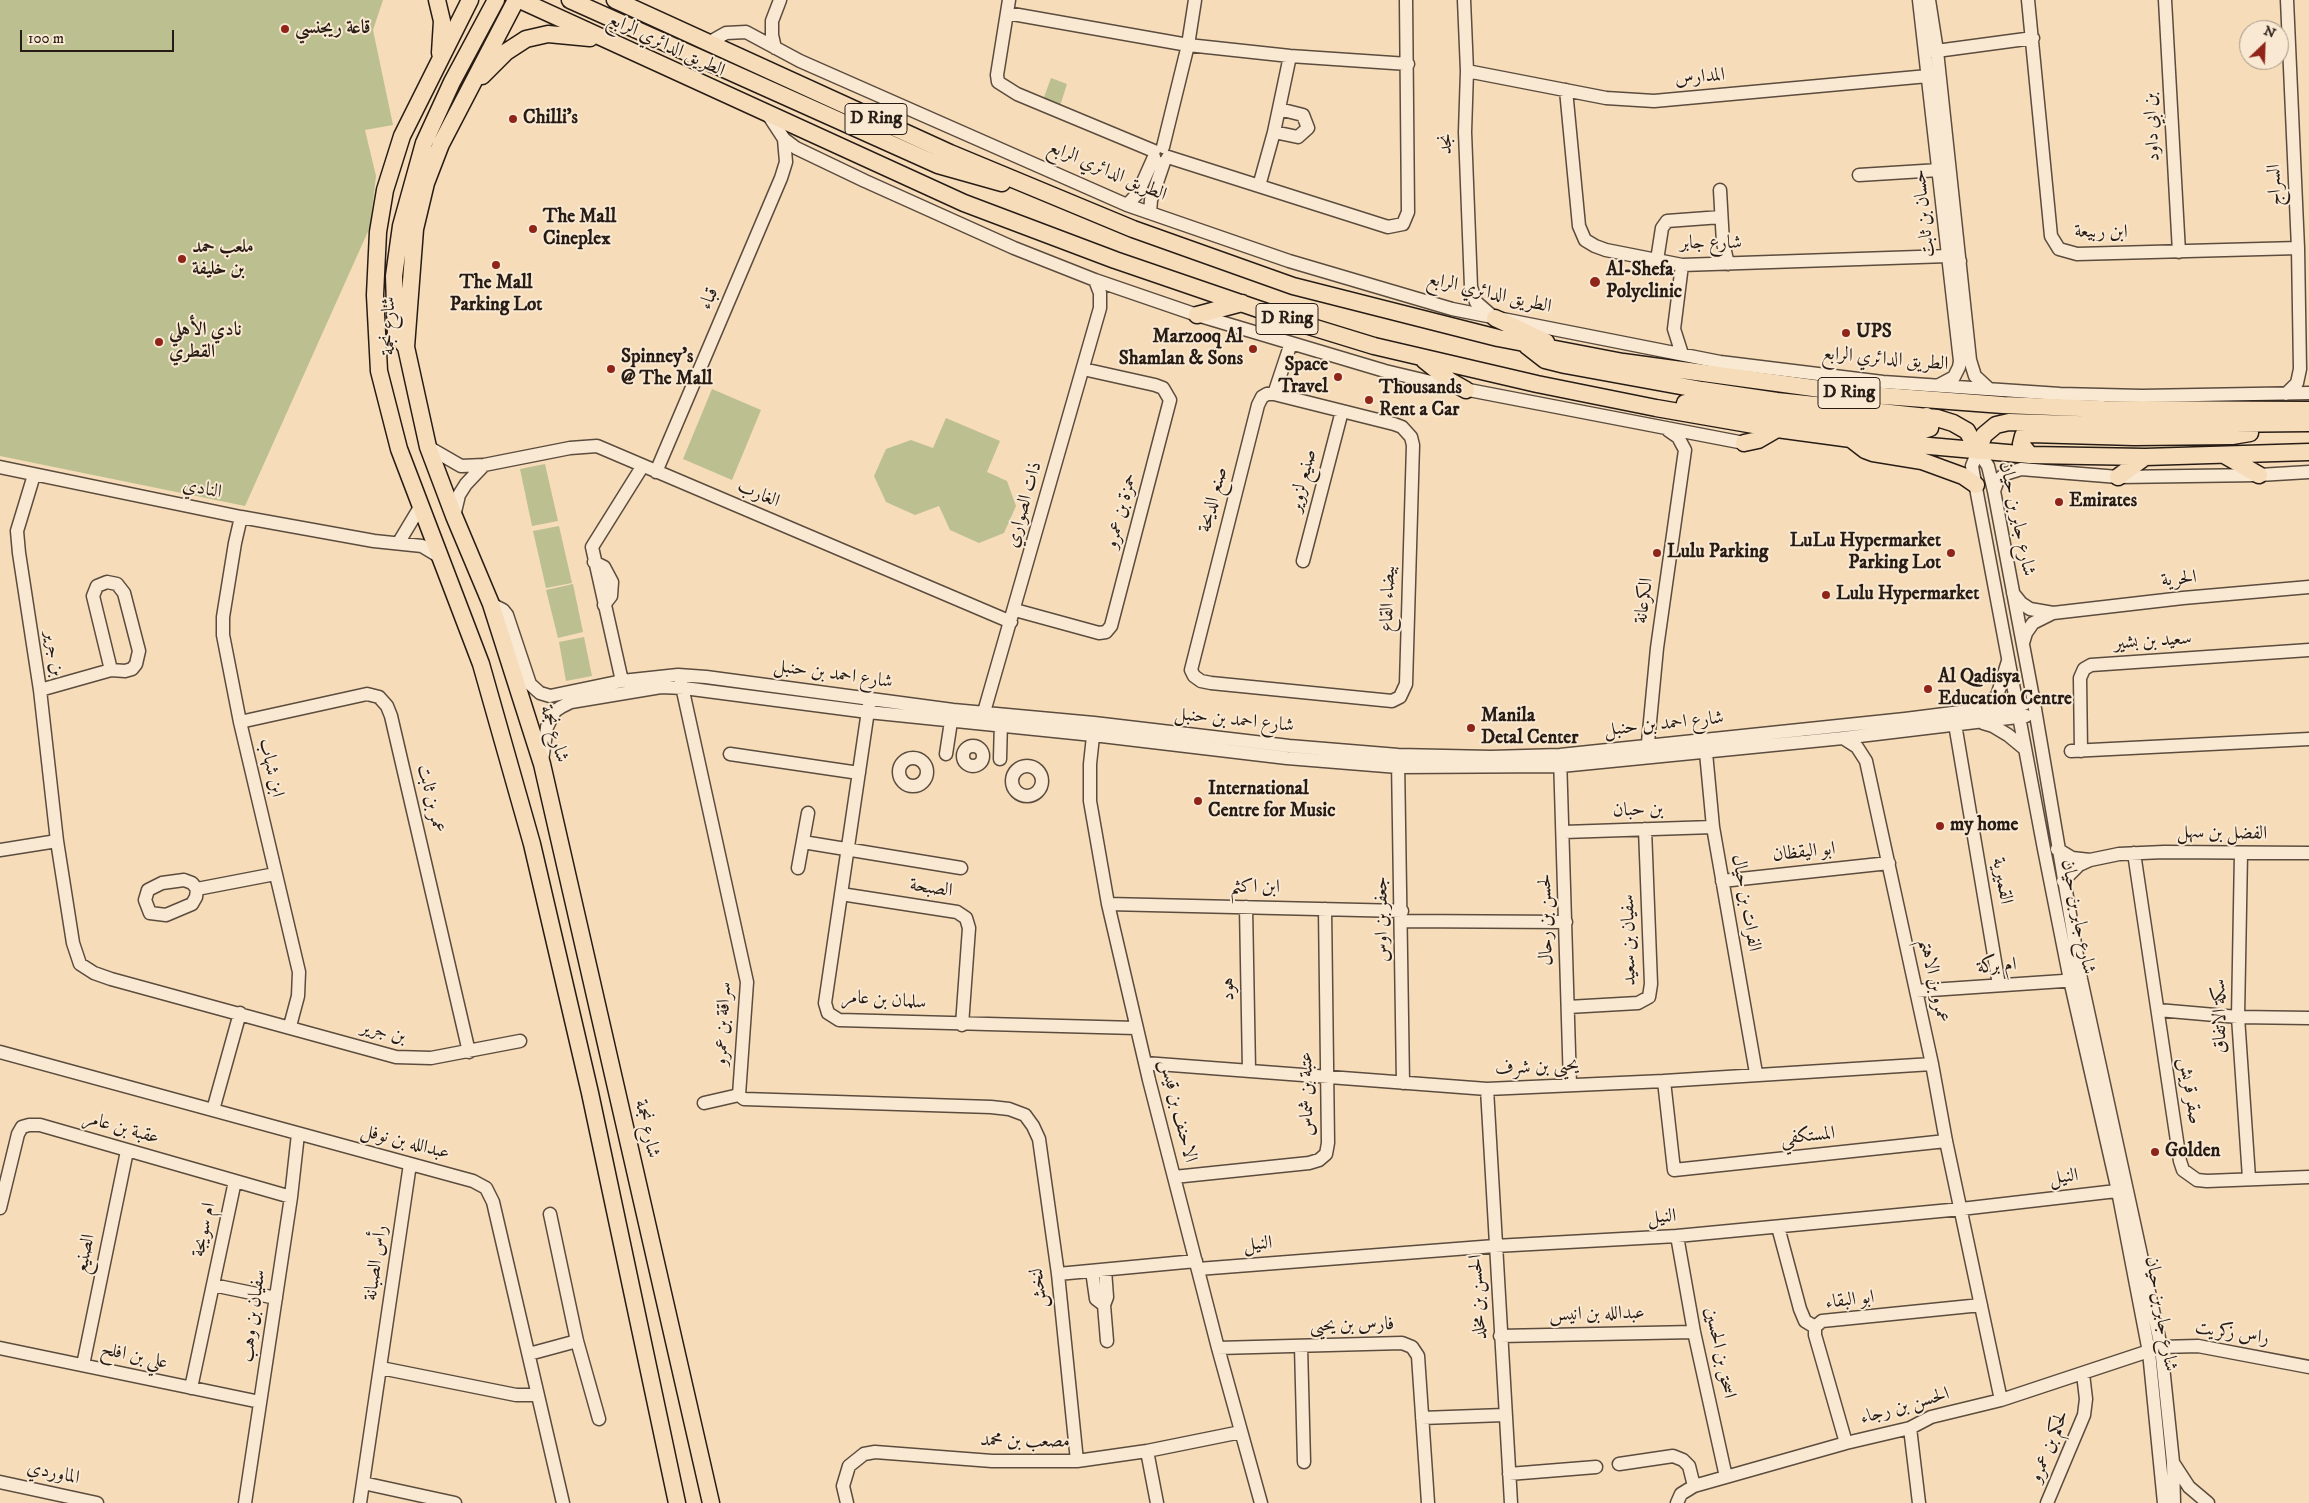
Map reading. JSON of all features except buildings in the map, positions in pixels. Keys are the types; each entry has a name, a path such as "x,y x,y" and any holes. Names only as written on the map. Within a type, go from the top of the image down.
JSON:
{"main road":[{"path":"437,0 442,20 439,60"},
{"name":"شارع نجمة","path":"470,0 402,136 385,190 378,232 375,295 379,371 399,449 481,664 532,844 590,1093 677,1503"},
{"path":"406,347 396,335 394,276 400,226 424,143 452,82 496,0"},
{"name":"شارع نجمة","path":"518,0 466,93 441,144 426,183 415,228 406,347 428,447 454,516 491,604 542,764 711,1503"},
{"name":"الطريق الدائري الرابع","path":"518,0 769,116 964,203 1115,260 1336,335 1423,358 1656,408 1777,429 1851,439 2030,455 2145,458 2309,452"},
{"path":"570,0 938,165 984,179 1044,192"},
{"name":"الطريق الدائري الرابع","path":"621,2 950,153 1133,229 1293,286 1361,305 1524,344 1570,353 1857,394 2104,409 2309,410"},
{"path":"466,93 506,52 526,39 556,34 606,40"},
{"path":"1198,315 1242,303"},
{"path":"1495,318 1570,353"},
{"path":"1524,344 1545,360 1564,365 1777,401 1927,416 1947,420 1967,431 1978,451"},
{"path":"1423,358 1450,381 1466,390"},
{"path":"1656,408 1689,403 1920,430 1930,428 1931,422 1927,416"},
{"path":"1978,451 1984,435 1996,425 2009,422 2309,423"},
{"path":"2030,455 2023,447 2021,440 2023,436 2030,434 2134,437 2232,436 2250,433 2273,424"},
{"path":"1744,443 1758,440 1777,429"},
{"path":"1851,439 1865,450 1873,453 1922,461 1963,476 1976,484"},
{"path":"2226,456 2259,475"},
{"path":"2118,477 2145,458"},
{"path":"667,1457 677,1468 685,1503"}],"street":[{"path":"776,48 772,35 772,21 780,0"},
{"path":"1150,213 1161,155 1188,45 1195,0"},
{"path":"1406,0 1408,64 1408,212 1403,224 1388,227 1161,155 1017,94 998,82 997,75 1008,6 1188,45 1290,56 1408,64"},
{"name":"نجد","path":"1464,0 1467,72 1465,132 1471,287 1481,309 1495,318"},
{"name":"حسان بن ثابت","path":"1920,0 1932,52"},
{"name":"حسان بن ثابت","path":"1929,0 1934,76 1954,258 1972,368 1980,382 1988,388"},
{"name":"ابن ربيعة","path":"2028,0 2051,236 2054,244 2067,253 2076,254 2298,248"},
{"name":"بن ابي داود","path":"2165,0 2179,252"},
{"name":"السراج","path":"2286,394 2297,383 2300,369 2304,280 2298,248 2287,0"},
{"path":"752,35 772,21"},
{"name":"الطريق الدائري الرابع","path":"710,42 733,31 752,35 800,61 1127,205 1289,261 1452,309 1720,362 1883,382 2060,394 2142,396 2309,393"},
{"path":"1932,52 2033,38"},
{"path":"1259,186 1274,132 1290,56"},
{"name":"المدارس","path":"1467,72 1606,98 1654,101 1934,76"},
{"name":"شارع جابر","path":"1566,90 1580,232 1585,240 1595,246 1682,265 1954,258"},
{"path":"1274,132 1298,137 1308,128 1303,115 1279,109"},
{"path":"769,116 784,139 809,155 874,186 1014,248 1095,280 1198,315 1385,370 1466,390 1744,443"},
{"name":"قباء","path":"656,472 782,178 786,162 784,139"},
{"path":"1127,205 1138,194 1161,155"},
{"path":"1859,176 1944,172"},
{"path":"1720,190 1724,264"},
{"path":"1654,259 1662,228 1667,221 1722,217"},
{"name":"حسان بن ثابت","path":"1916,398 1954,377 1959,367 1954,258"},
{"path":"1654,348 1666,342 1674,329 1682,265"},
{"name":"ذات الصواري","path":"984,712 1100,308 1100,293 1095,280"},
{"path":"1452,309 1461,302 1471,287"},
{"path":"1100,308 1109,296 1121,289"},
{"path":"1674,329 1682,354"},
{"path":"1274,394 1291,343"},
{"name":"حمزة بن عمرو","path":"1013,616 1099,634 1106,632 1110,626 1170,400 1163,388 1084,369"},
{"path":"2300,369 2309,382"},
{"name":"بيضاء القاع","path":"1194,676 1201,681 1211,684 1384,701 1400,697 1406,684 1411,437 1402,427 1274,394"},
{"name":"صنع الديحة","path":"1194,676 1191,670 1192,661 1258,405 1262,397 1274,394"},
{"name":"صنيع لزوير","path":"1303,561 1342,411"},
{"path":"1666,429 1678,437 1685,450 1700,435"},
{"name":"الغارب","path":"428,447 461,466 484,465 570,448 597,446 656,472 1013,616"},
{"name":"الكرعانة","path":"1647,752 1657,648 1685,450"},
{"name":"شارع جابر بن حيان","path":"1978,451 1972,466 2025,749 2122,1190 2155,1350 2173,1462 2173,1503"},
{"name":"شارع جابر بن حيان","path":"1978,451 1988,466 1994,491 2035,709 2063,881 2075,980"},
{"path":"454,516 460,495 466,484 484,465"},
{"path":"622,681 592,547 594,540 642,466"},
{"name":"النادي","path":"0,467 241,517 374,541 399,542 422,546 442,558"},
{"path":"1994,491 1998,480 2012,470 2118,477 2259,475 2309,472"},
{"name":"بن جرير","path":"34,475 17,531 40,690 57,840 73,943 80,964 94,973 111,979 290,1026 396,1057 431,1058 520,1041"},
{"path":"399,542 420,507"},
{"name":"ابن شهاب","path":"241,517 225,608 223,635 240,722 299,972 298,996 290,1026"},
{"path":"40,690 111,670 118,672 132,669 139,652 124,593 117,584 107,582 97,586 93,596 111,670"},
{"name":"الحرية","path":"2023,646 2026,633 2033,623 2053,613 2184,598 2309,588"},
{"name":"الحرية","path":"2012,591 2025,606 2053,613"},
{"name":"شارع احمد بن حنبل","path":"491,604 503,610 507,616 530,684 542,694 550,696 622,681 678,675 706,677 869,706"},
{"name":"سعيد بن بشير","path":"2309,650 2091,665 2084,670 2080,678 2076,751 2309,739"},
{"path":"2009,659 1997,696 1977,716 2008,735 2025,749"},
{"name":"سراقة بن عمرو","path":"678,675 684,688 747,982 739,1094"},
{"name":"شارع احمد بن حنبل","path":"542,764 547,727 555,711 561,707 571,702 661,687 1094,729 1287,758 1398,761 1491,757 1561,760 2035,709"},
{"name":"عمر بن ثابت","path":"240,722 367,694 379,697 386,706 392,716 469,1052"},
{"name":"سلمان بن عامر","path":"869,706 824,1003 828,1013 839,1020 962,1025 1136,1028"},
{"name":"شارع احمد بن حنبل","path":"952,715 984,712 1001,720"},
{"path":"946,754 952,715"},
{"name":"شارع احمد بن حنبل","path":"1743,741 1843,738 1955,724 1977,716"},
{"path":"1000,759 1001,720"},
{"name":"القميرية","path":"1955,724 2000,985"},
{"name":"الاحنف بن قيس","path":"1094,729 1089,783 1090,801 1108,904 1144,1063 1218,1348 1261,1503"},
{"path":"1866,761 1872,745 1885,733"},
{"name":"عمرو بن الاهتم","path":"1843,738 1857,747 1866,761 1932,1064 1961,1209"},
{"name":"الفرات بن حيال","path":"1705,745 1713,827 1756,1073"},
{"path":"730,754 859,772"},
{"path":"924,763 946,754 963,755 965,762 972,765 978,764 982,758 1000,759 1017,770"},
{"name":"لحسن بن رحال","path":"1561,760 1570,1085"},
{"name":"جعفر بن اوس","path":"1398,761 1402,916 1403,1083"},
{"path":"798,868 808,813"},
{"name":"بن حبان","path":"1564,832 1713,827"},
{"name":"سفيان بن سعيد","path":"1568,1008 1638,1003 1649,996 1651,984 1645,829"},
{"path":"0,850 57,840"},
{"path":"803,842 848,851 961,868"},
{"name":"الفضل بن سهل","path":"2057,849 2072,858 2090,860 2134,853 2309,853"},
{"path":"2134,853 2158,1010 2238,1017 2309,1018"},
{"name":"سكة الاتفاق","path":"2240,853 2238,1017 2249,1178"},
{"name":"الفضل بن سهل","path":"2063,881 2075,868 2090,860"},
{"name":"ابو اليقظان","path":"1722,881 1889,864"},
{"path":"197,889 275,874"},
{"name":"الصبحة","path":"841,894 957,912 966,918 969,928 962,1025"},
{"name":"ابن اكثم","path":"1108,904 1325,909 1402,916 1566,922"},
{"name":"هود","path":"1246,907 1249,1070"},
{"name":"عتبة بن شماس","path":"1174,1177 1309,1163 1319,1160 1326,1154 1328,1143 1325,909"},
{"name":"ام بركة","path":"1916,991 2075,980"},
{"name":"صقر قريش","path":"2158,1010 2180,1161 2188,1175 2207,1181 2249,1178"},
{"path":"213,1110 240,1013"},
{"name":"عبدالله بن نوفل","path":"0,1052 480,1184 490,1194 563,1503"},
{"name":"يحيى بن شرف","path":"1144,1063 1487,1089 1664,1081 1756,1073 1932,1064"},
{"name":"المستكفي","path":"1664,1081 1674,1170 1946,1141"},
{"name":"الحسن بن مخلد","path":"1487,1089 1504,1415 1511,1503"},
{"path":"704,1103 739,1094"},
{"name":"لنخش","path":"739,1094 744,1099 991,1107 1024,1115 1033,1126 1039,1139 1058,1274 1078,1462"},
{"name":"عقبة بن عامر","path":"0,1208 14,1143 22,1127 40,1125 291,1197"},
{"name":"سفيان بن وهب","path":"245,1503 291,1197 298,1134"},
{"name":"الصنيع","path":"83,1365 127,1151"},
{"name":"رأس الصبانة","path":"360,1503 410,1164"},
{"path":"2249,1178 2309,1176"},
{"name":"ام سويجة","path":"191,1388 235,1182"},
{"name":"النيل","path":"1058,1274 1677,1236 1961,1209 2122,1190"},
{"path":"1961,1209 2000,1400"},
{"path":"550,1214 577,1341 599,1419"},
{"path":"1778,1226 1800,1309 1805,1321 1815,1327"},
{"name":"اسحق بن الحسين","path":"1677,1236 1694,1332 1726,1477"},
{"path":"1099,1270 1096,1299 1104,1305 1107,1341"},
{"name":"ام سويجة","path":"213,1285 276,1298"},
{"name":"ابو البقاء","path":"1846,1443 1815,1336 1815,1327 1822,1321 1981,1306"},
{"name":"عبدالله بن انيس","path":"1500,1336 1694,1332"},
{"path":"528,1354 577,1341"},
{"name":"فارس بن يحيى","path":"1218,1348 1407,1344 1416,1351 1418,1356 1428,1503"},
{"path":"1301,1346 1304,1462"},
{"name":"راس زكريت","path":"2155,1350 2198,1346 2309,1367"},
{"name":"علي بن افلح","path":"0,1348 260,1402"},
{"name":"شارع جابر بن حيان","path":"2155,1350 2173,1503"},
{"name":"الحسن بن رجاء","path":"1677,1503 1681,1494 1694,1486 1846,1443 1910,1428 1931,1417 2000,1400 2155,1350"},
{"path":"381,1368 516,1395 538,1395"},
{"name":"لحكم بن عمرو","path":"2047,1503 2084,1415 2086,1399 2084,1374"},
{"path":"1422,1418 1504,1415"},
{"path":"1910,1428 1919,1503"},
{"name":"مصعب بن محمد","path":"847,1503 843,1486 849,1466 864,1454 875,1452 992,1461 1078,1462 1147,1451 1241,1432"},
{"path":"1147,1451 1157,1503"},
{"path":"1619,1464 1673,1456 1689,1466 1694,1486"},
{"path":"2173,1462 2189,1487 2208,1503"},
{"path":"1509,1474 1596,1467"},
{"name":"الماوردي","path":"0,1482 97,1503"},
{"path":"363,1483 455,1503"}],"green space":[{"name":"نادي الأهلي القطري","path":"0,0 383,0 373,30 393,125 365,130 376,176 370,227 245,506 0,456"},
{"path":"1051,78 1067,84 1060,106 1043,100"},
{"path":"712,389 761,410 732,480 683,459"},
{"path":"946,418 1000,441 987,472 1007,481 1016,506 1004,533 979,543 950,530 939,506 915,515 886,502 874,476 886,449 911,440 933,448"},
{"path":"545,464 558,521 532,526 520,469"},
{"path":"559,526 572,583 546,588 533,531"},
{"path":"573,584 583,632 558,638 546,590"},
{"path":"584,637 592,676 566,681 559,642"}],"place":[{"name":"قاعة ريجنسي","path":"285,29"},
{"name":"Chilli's","path":"513,119"},
{"name":"The Mall Cineplex","path":"533,229"},
{"name":"ملعب حمد بن خليفة","path":"182,259"},
{"name":"The Mall Parking Lot","path":"496,265"},
{"name":"Al-Shefa Polyclinic","path":"1595,282"},
{"name":"UPS","path":"1846,333"},
{"name":"نادي الأهلي القطري","path":"159,342"},
{"name":"Marzooq Al Shamlan & Sons","path":"1253,349"},
{"name":"Spinney's @ The Mall","path":"611,369"},
{"name":"Space Travel","path":"1338,377"},
{"name":"Thousands Rent a Car","path":"1369,400"},
{"name":"Emirates","path":"2059,502"},
{"name":"Lulu Parking","path":"1657,553"},
{"name":"LuLu Hypermarket Parking Lot","path":"1951,553"},
{"name":"Lulu Hypermarket","path":"1826,595"},
{"name":"Al Qadisya Education Centre","path":"1928,689"},
{"name":"Manila Detal Center","path":"1471,728"},
{"name":"International Centre for Music","path":"1198,801"},
{"name":"my home","path":"1940,826"},
{"name":"Golden","path":"2155,1152"}]}
